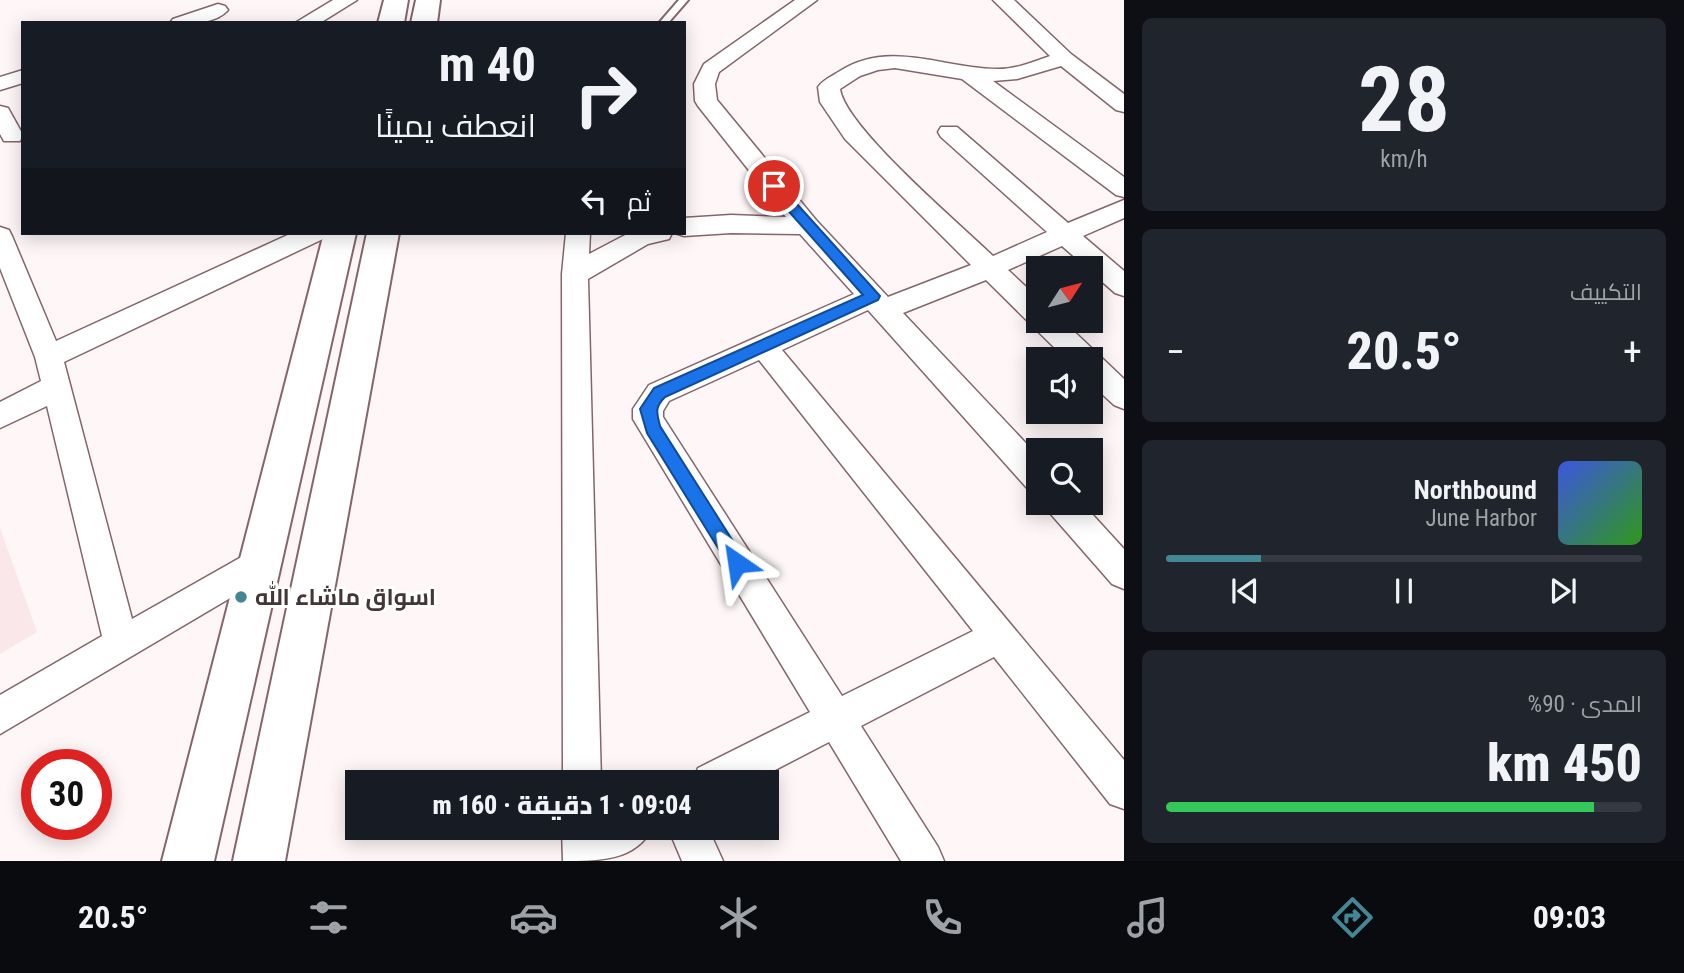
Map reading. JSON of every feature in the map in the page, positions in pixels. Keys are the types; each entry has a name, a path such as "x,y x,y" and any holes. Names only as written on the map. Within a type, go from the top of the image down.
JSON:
{"main road":[{"path":"391,21 396,0"},
{"path":"424,21 428,0"},
{"path":"188,861 340,235"},
{"path":"259,861 383,235"}],"street":[{"path":"309,21 346,0"},
{"path":"807,0 712,68 705,78 704,89 695,98 807,226 1026,465"},
{"path":"1003,0 1064,58 1124,105"},
{"path":"186,21 219,11"},
{"path":"1026,303 853,134 831,102 829,87 843,76 862,68 891,61 920,62 967,72 1002,75 1064,58"},
{"path":"967,72 1124,189"},
{"path":"0,83 21,77"},
{"path":"0,113 12,136"},
{"path":"949,132 1124,286"},
{"path":"924,861 648,419 648,409 659,393 764,347 879,303 989,268 1124,208"},
{"path":"686,227 731,224 807,226"},
{"path":"49,357 310,235"},
{"path":"578,235 575,274 582,770"},
{"path":"575,274 640,237 650,235"},
{"path":"0,236 49,357 121,644"},
{"path":"1057,333 1072,347"},
{"path":"764,347 1124,790"},
{"path":"1103,377 1124,397"},
{"path":"0,416 56,387"},
{"path":"1072,515 1124,573"},
{"path":"0,716 259,563"},
{"path":"736,770 999,636"},
{"path":"582,849 603,840"},
{"path":"693,840 703,861"}],"lane":[{"path":"665,21 684,0"}],"shaded area":[{"path":"0,528 37,632 0,654"}],"place":[{"name":"اسواق ماشاء الله","path":"241,597"}],"route":[{"path":"737,563 652,428 648,419 652,400 659,393 873,296 807,226 774,186"}]}
